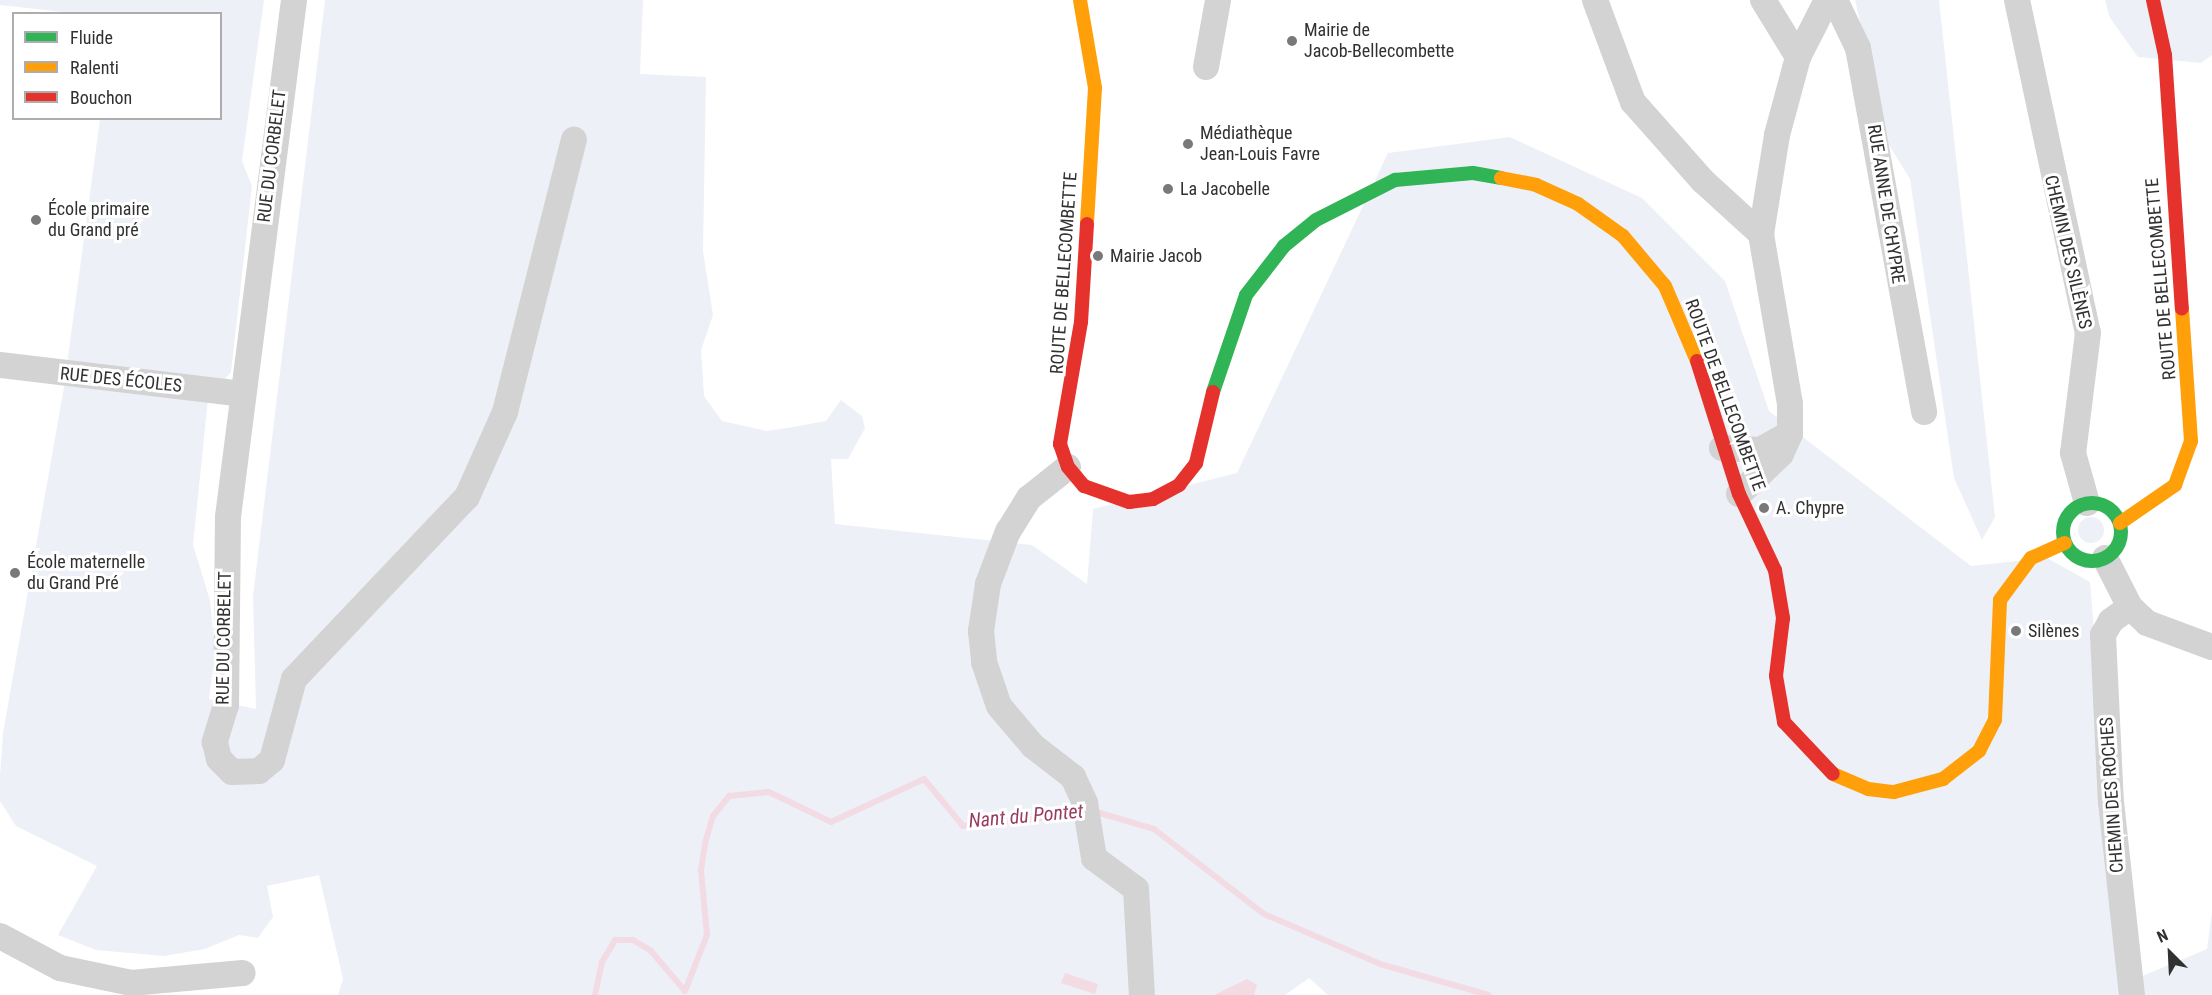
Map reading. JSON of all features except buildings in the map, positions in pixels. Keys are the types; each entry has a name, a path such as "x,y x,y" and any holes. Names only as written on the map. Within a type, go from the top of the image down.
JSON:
{"street":[{"name":"RUE DU CORBELET","path":"294,0 242,394 224,597 226,705 215,742 219,759 231,772 259,771 272,760 294,679 473,486 505,412 574,140"},
{"name":"ROUTE DE BELLECOMBETTE","path":"1080,0 1095,88 1082,322 1060,444 1068,467 1084,486 1129,502 1153,499 1179,485 1196,463 1224,347 1260,272 1284,246 1341,204 1395,180 1454,172 1497,175 1558,193 1597,215 1639,251 1683,323 1722,448 1780,590 1776,676 1784,722 1825,771 1868,789 1920,788 1950,775 1979,751 1997,711 2000,600 2031,558 2065,543"},
{"path":"1206,67 1218,0"},
{"path":"1595,0 1633,102 1703,181 1761,234"},
{"path":"1763,0 1798,57"},
{"path":"1739,494 1781,453 1790,434 1790,404 1761,234 1777,135 1798,57 1827,0"},
{"name":"RUE ANNE DE CHYPRE","path":"1835,0 1858,48 1924,412"},
{"name":"CHEMIN DES SILÈNES","path":"2017,0 2088,333 2073,453 2087,503"},
{"name":"ROUTE DE BELLECOMBETTE","path":"2120,523 2175,485 2191,441 2165,55 2153,0"},
{"name":"RUE DES ÉCOLES","path":"0,365 242,394"},
{"path":"1722,448 1760,450 1790,434"},
{"path":"1068,467 1029,498 1008,531 988,584 981,631 984,662 999,706 1033,746 1073,777 1084,803 1094,858 1136,889 1142,921 1142,995"},
{"path":"2087,503 2110,509 2120,523 2117,547 2105,558 2086,561 2065,543 2066,518 2087,503"},
{"path":"2105,558 2130,607 2147,623 2212,647"},
{"name":"CHEMIN DES ROCHES","path":"2130,607 2110,621 2103,635 2111,802 2132,995"},
{"path":"0,936 60,968 131,982 243,973"}],"shaded area":[{"path":"0,0 264,0 242,161 252,186 231,372 208,399 193,545 210,600 215,653 209,699 256,709 253,596 325,0 643,0 640,74 706,77 703,251 713,315 701,350 704,396 722,421 767,431 793,427 826,421 841,400 862,416 865,428 848,459 831,459 835,524 1032,545 1087,584 1093,509 1237,473 1388,153 1510,137 1642,198 1725,281 1769,411 1971,566 2047,558 2090,582 2123,984 2207,949 2212,912 2212,995 1328,995 1309,978 1285,995 338,995 343,979 319,875 267,886 273,917 258,938 239,935 205,949 164,956 96,950 58,935 97,866 16,826 0,801 0,776 3,733 64,387 100,120 222,120 222,12 63,12 0,5"},
{"path":"1855,0 1939,0 1995,517 1982,540 1954,478 1910,179 1889,145"},
{"path":"2105,0 2212,0 2212,55 2201,63 2138,57 2110,18"},
{"path":"2091,517 2101,520 2104,530 2101,540 2091,543 2081,540 2078,530 2081,520"},
{"path":"1065,973 1098,984 1095,994 1061,983"},
{"path":"1247,979 1257,985 1254,995 1214,995"}],"waterway":[{"name":"Nant du Pontet","path":"595,995 602,962 615,940 633,940 651,951 685,991 707,935 701,870 706,840 713,816 729,796 769,792 831,822 924,779 963,826 1080,814"},
{"name":"Nant du Pontet","path":"1093,811 1154,829 1264,914 1380,964 1489,995"}],"traffic: fast":[{"path":"1213,392 1246,295 1284,246 1316,220 1395,180 1473,173 1501,178"},
{"path":"2086,503 2098,503 2113,511 2121,526 2121,532 2121,538 2113,553 2098,561 2086,561 2071,553 2063,538 2063,526 2071,511 2086,503"}],"traffic: slow":[{"path":"1080,0 1095,88 1087,224"},
{"path":"1501,178 1536,185 1578,204 1623,236 1665,286 1697,361"},
{"path":"2120,523 2175,485 2191,441 2182,308"},
{"path":"1833,774 1868,789 1894,792 1943,779 1979,751 1995,720 2000,600 2031,558 2065,543"}],"traffic: jam":[{"path":"2153,0 2165,55 2182,308"},
{"path":"1087,224 1081,322 1060,444 1068,467 1084,486 1129,502 1153,499 1179,485 1196,463 1213,392"},
{"path":"1697,361 1739,494 1775,570 1783,618 1776,676 1784,722 1833,774"}],"place":[{"name":"Mairie de Jacob-Bellecombette","path":"1292,41"},
{"name":"Médiathèque Jean-Louis Favre","path":"1188,144"},
{"name":"La Jacobelle","path":"1168,189"},
{"name":"École primaire du Grand pré","path":"36,220"},
{"name":"Mairie Jacob","path":"1098,256"},
{"name":"A. Chypre","path":"1764,508"},
{"name":"École maternelle du Grand Pré","path":"15,573"},
{"name":"Silènes","path":"2016,631"}]}
